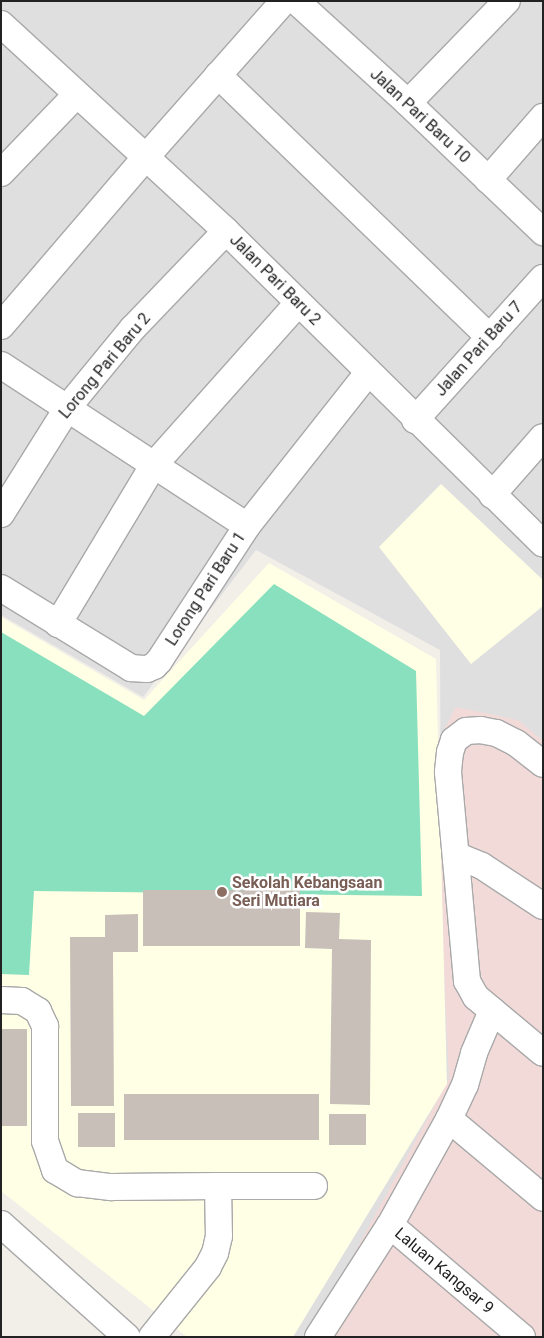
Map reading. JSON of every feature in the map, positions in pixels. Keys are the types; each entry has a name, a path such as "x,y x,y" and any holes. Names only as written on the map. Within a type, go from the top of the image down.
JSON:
{"street":[{"path":"1,326 146,157 284,1"},
{"name":"Jalan Pari Baru 10","path":"296,1 408,103 543,232"},
{"path":"408,103 507,1"},
{"name":"Jalan Pari Baru 2","path":"1,24 226,231 415,420 543,544"},
{"path":"218,76 490,338"},
{"path":"1,173 76,95"},
{"path":"488,180 543,117"},
{"name":"Lorong Pari Baru 2","path":"1,514 68,407 133,328 226,231"},
{"name":"Jalan Pari Baru 7","path":"415,420 543,278"},
{"path":"58,624 153,466 298,303"},
{"path":"1,365 68,407 153,466 247,526"},
{"name":"Lorong Pari Baru 1","path":"1,588 131,668 147,669 154,666 159,662 247,526 368,373"},
{"path":"492,495 543,437"},
{"path":"543,764 516,743 496,734 481,730 466,731 454,740 450,752 448,772 466,975 484,1004 543,1053"},
{"path":"456,860 465,859 482,866 543,906"},
{"path":"1,1000 22,1001 38,1011 45,1026 45,1141 55,1170 77,1183 111,1187 314,1186"},
{"path":"327,1333 449,1119 465,1085 484,1004"},
{"path":"449,1119 543,1198"},
{"path":"152,1337 208,1267 215,1253 219,1236 218,1186"},
{"path":"1,1224 128,1337"},
{"name":"Laluan Kangsar 9","path":"390,1224 522,1337"}],"shaded area":[{"path":"1,1 543,1 543,1337 292,1337 442,1083 440,650 256,550 143,697 1,615"},
{"path":"441,484 543,580 543,606 471,664 379,547"},
{"name":"Sekolah Kebangsaan Seri Mutiara","path":"269,563 436,659 447,1084 293,1337 187,1337 1,1191 1,617 144,700"},
{"path":"456,707 518,720 543,741 543,1337 309,1337 449,1079 434,748"}],"green space":[{"path":"274,584 416,671 422,896 34,891 29,975 1,974 1,632 144,716"}],"building":[{"path":"143,890 300,890 300,946 143,946"},
{"path":"306,912 340,913 339,939 371,940 370,1105 330,1104 332,949 305,948"},
{"path":"138,914 138,952 113,952 114,1106 71,1106 70,937 105,937 105,915"},
{"path":"1,1029 27,1029 27,1126 1,1126"},
{"path":"124,1094 319,1094 319,1140 124,1140"},
{"path":"78,1113 115,1113 115,1147 78,1147"},
{"path":"329,1114 366,1114 366,1145 329,1145"}],"place":[{"name":"Sekolah Kebangsaan Seri Mutiara","path":"222,892"}]}
